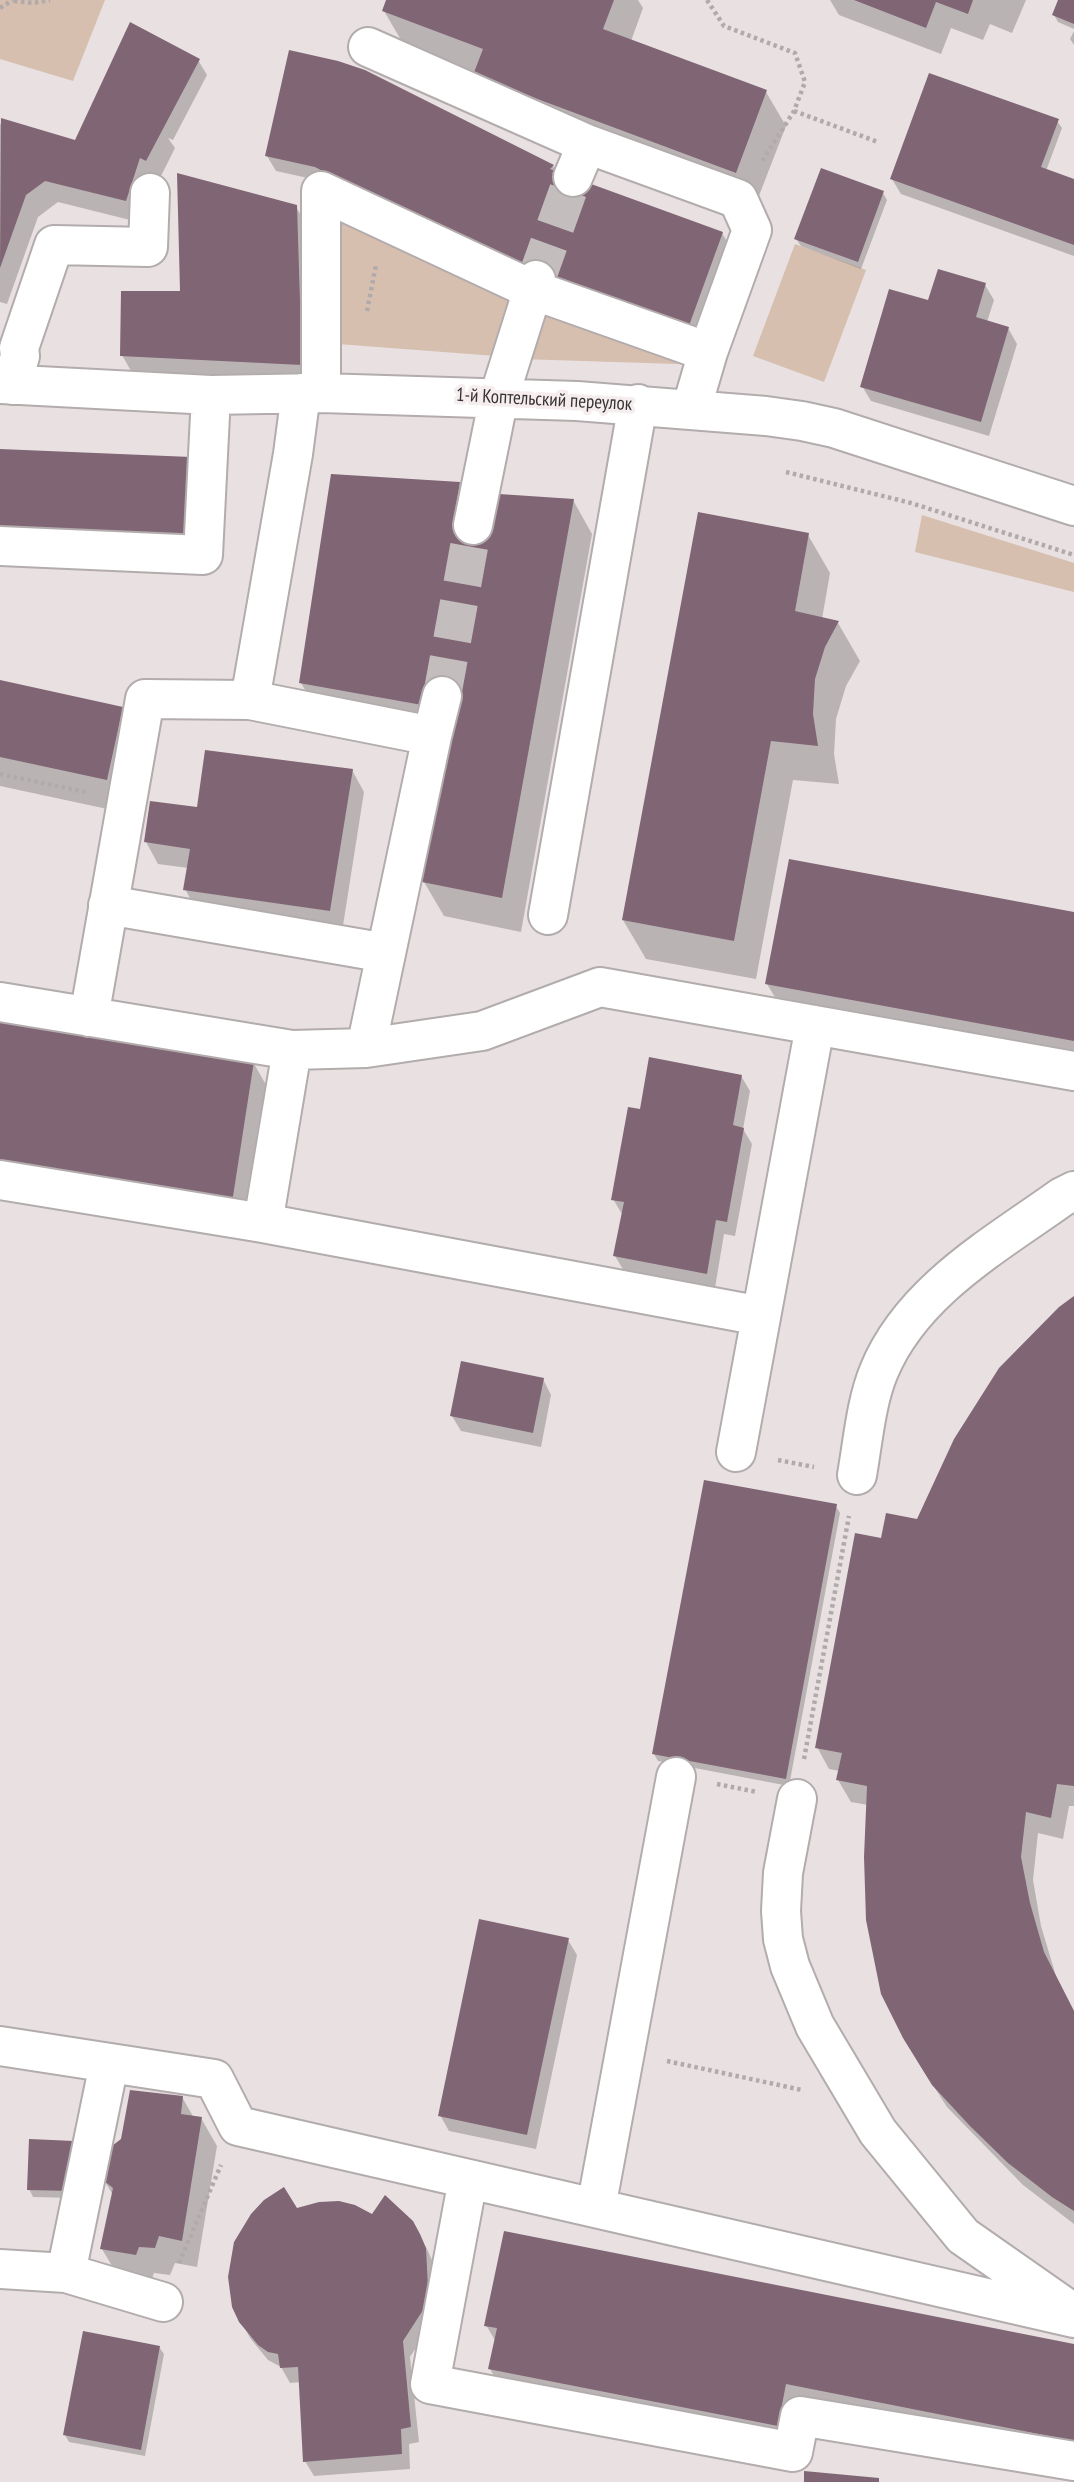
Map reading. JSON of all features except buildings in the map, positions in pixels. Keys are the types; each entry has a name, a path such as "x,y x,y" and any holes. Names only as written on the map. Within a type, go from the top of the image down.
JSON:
{"street":[{"path":"368,47 580,160 738,200 752,230 708,352 691,410"},
{"path":"250,700 293,454 311,393 321,191 534,285 708,352"},
{"path":"6,384 20,356 19,348 54,245 148,247 150,193"},
{"path":"473,525 499,397 534,285"},
{"name":"1-й Коптельский переулок","path":"6,384 211,395 311,393 499,397 638,404 778,417 834,428 1074,506"},
{"path":"0,546 203,555 211,395"},
{"path":"548,915 638,404"},
{"path":"366,1048 442,696"},
{"path":"89,1017 145,699 250,700 432,736"},
{"path":"108,905 386,953"},
{"path":"0,1003 292,1050 366,1048 482,1031 600,987 1074,1071"},
{"path":"736,1452 815,1026"},
{"path":"263,1223 292,1050"},
{"path":"0,1180 263,1223 761,1316"},
{"path":"857,1475 878,1373 894,1341 946,1282 976,1258 1074,1191"},
{"path":"596,2208 676,1777"},
{"path":"797,1799 783,1873 780,1911 783,1939 790,1965 815,2026 878,2132 963,2236 1074,2315"},
{"path":"0,2046 214,2080 238,2126 1074,2315"},
{"path":"66,2273 109,2064"},
{"path":"468,2179 430,2384 793,2452 800,2416 1074,2462"},
{"path":"0,2269 66,2273 163,2302"}],"path":[{"path":"0,8 13,0 33,3 50,0"},
{"path":"707,0 724,26 795,53 805,82 794,111 738,200"},
{"path":"794,111 878,142"},
{"path":"365,321 377,258"},
{"path":"786,472 893,498 1074,555"},
{"path":"0,774 127,802"},
{"path":"676,1777 797,1799 857,1475 736,1452"},
{"path":"625,2053 861,2102"},
{"path":"163,2302 238,2126"}],"shaded area":[{"path":"0,0 105,0 73,81 0,59"},
{"path":"342,217 517,292 496,356 338,344"},
{"path":"795,244 866,270 824,382 753,356"},
{"path":"542,300 682,347 677,364 520,359"},
{"path":"922,515 1074,563 1074,592 915,552"}],"tunnel":[{"path":"536,280 573,177"},
{"path":"442,696 473,525"}]}
